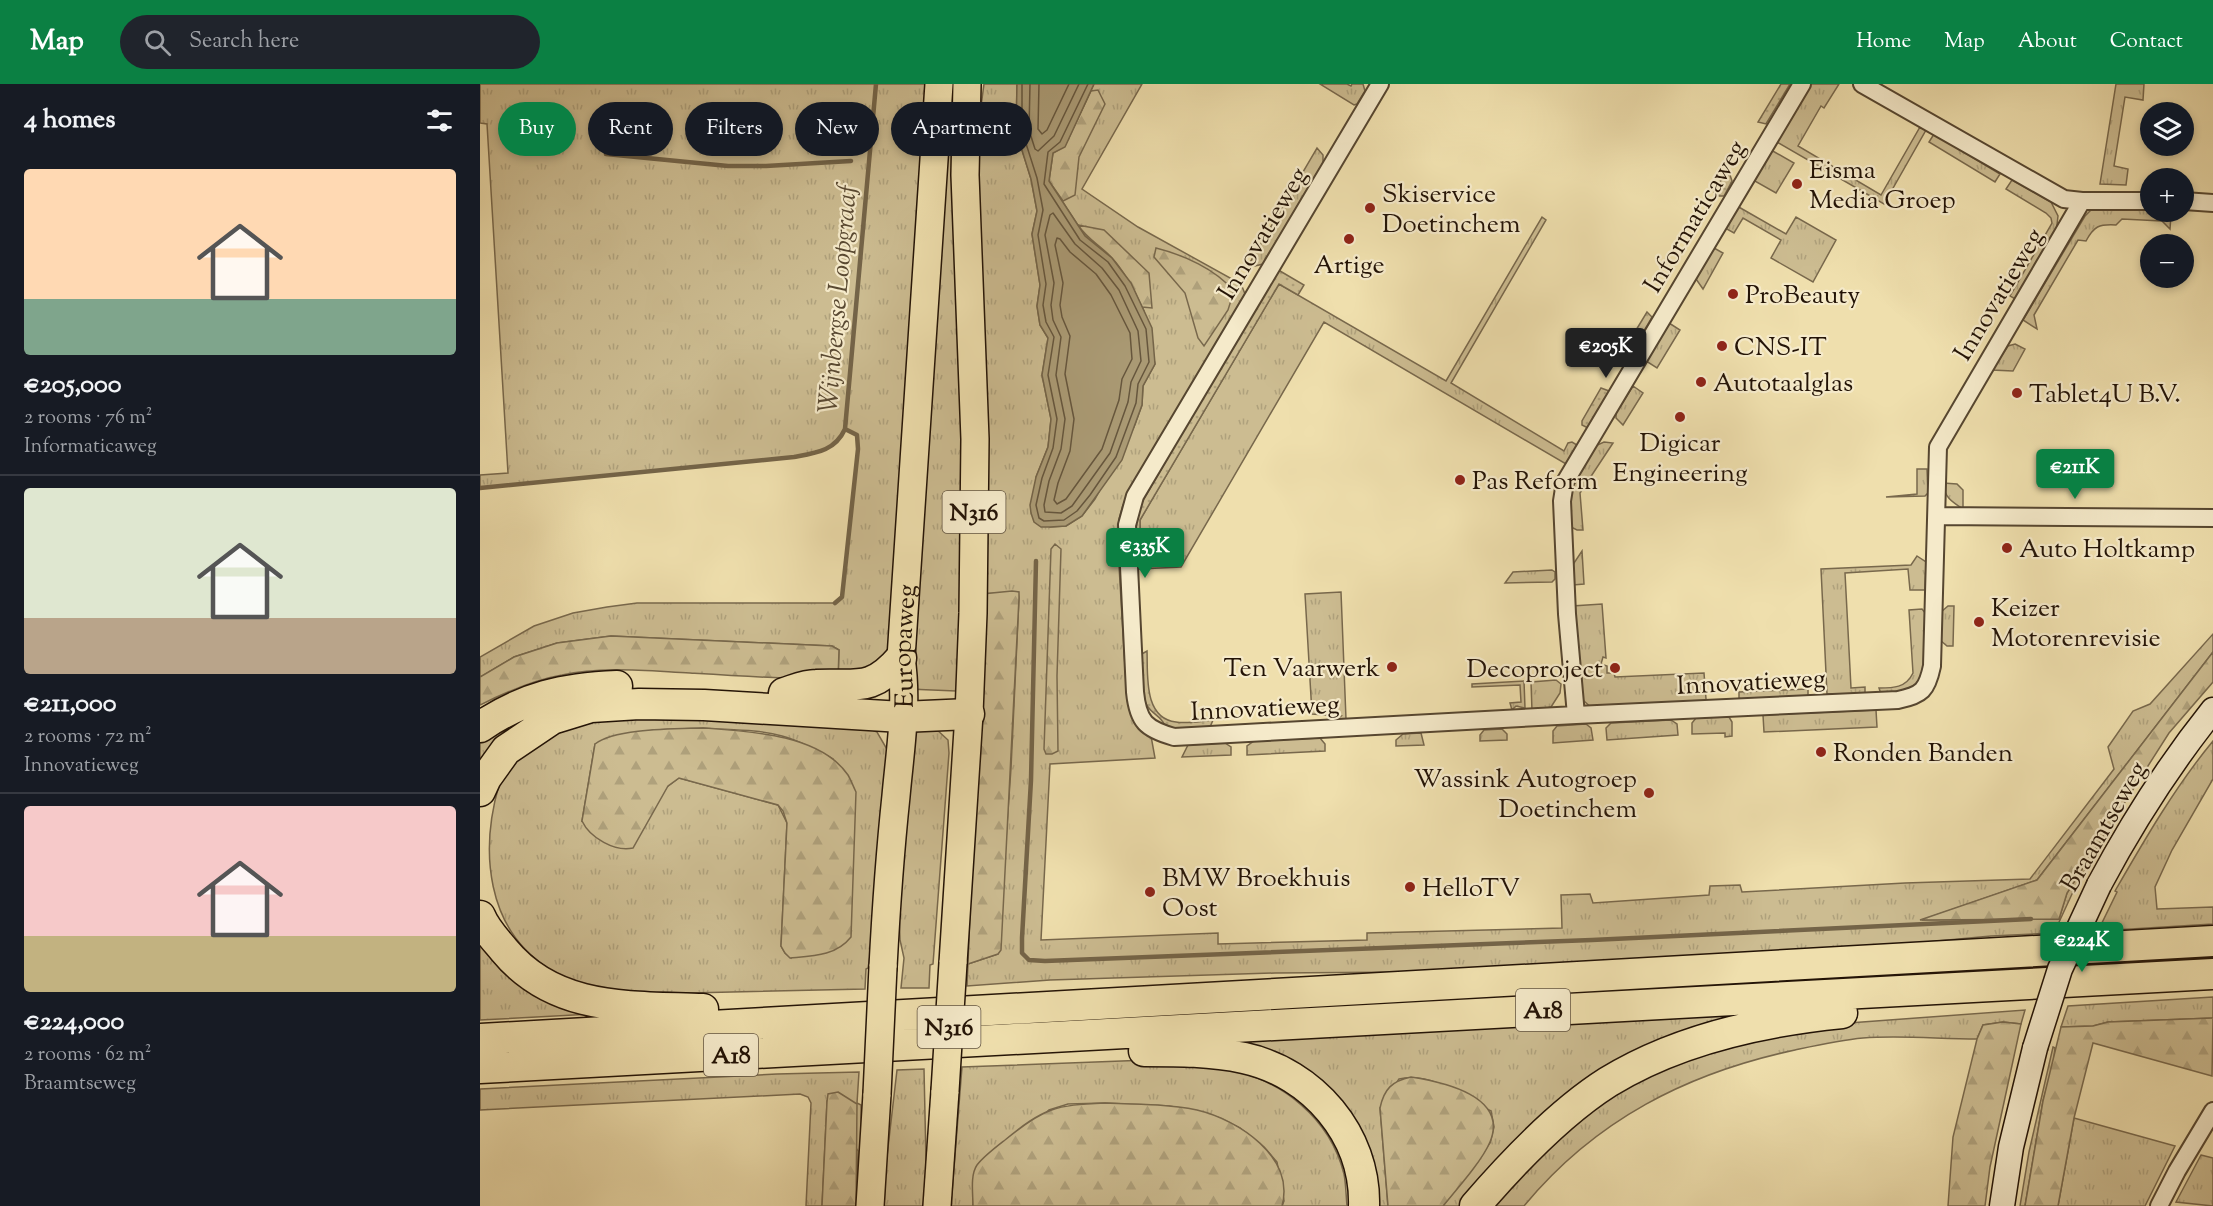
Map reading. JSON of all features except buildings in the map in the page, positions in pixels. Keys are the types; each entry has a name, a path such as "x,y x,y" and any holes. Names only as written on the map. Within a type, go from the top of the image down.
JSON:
{"highway":[{"path":"783,693 813,685 861,686 888,673 901,658"},
{"path":"480,727 505,710 529,700 564,691 601,687 660,685 783,693 902,709"},
{"path":"480,791 486,778 506,750 552,719 591,706 639,704 902,709 969,714"},
{"name":"A18","path":"480,916 484,926 516,964 536,980 574,998 612,1006 856,1017"},
{"name":"A18","path":"480,1039 2213,940"},
{"name":"A18","path":"480,1068 2213,974"},
{"name":"A18","path":"1475,1206 1501,1175 1577,1104 1608,1082 1680,1047 1717,1035 1803,1017 1957,1004 2104,980"},
{"name":"A18","path":"982,1041 1078,1050 1212,1052 1246,1058 1268,1065 1312,1091 1333,1113 1349,1137 1360,1166 1364,1206"}],"main road":[{"name":"Europaweg","path":"870,1206 887,890 904,676 901,658 939,84"},
{"name":"N316","path":"937,1206 969,714 973,613 975,439 965,175 967,84"}],"street":[{"name":"Innovatieweg","path":"1380,84 1135,496 1127,525 1127,556 1137,711 1144,723 1156,732 1174,737 1898,700 1914,697 1928,684 1932,666 1938,447 2082,201"},
{"name":"Informaticaweg","path":"1575,715 1567,614 1562,501 1565,482 1802,84"},
{"path":"1862,84 2064,199 2140,201"},
{"path":"2194,202 2213,203"},
{"path":"1937,516 2213,518"},
{"name":"Braamtseweg","path":"2002,1206 2011,1147 2034,1048 2060,969 2099,885 2138,815 2168,768 2213,710"},
{"path":"2159,1206 2213,1111"}],"green space":[{"path":"480,84 928,84 927,102 891,102 891,156 924,156 894,636 884,662 838,680 839,650 832,646 611,636 557,643 514,657 480,677 480,657 534,626 573,613 637,603 835,603 842,597 858,449 856,435 846,429 830,447 794,457 480,488 480,475 508,473 487,124 480,123"},
{"path":"984,84 1017,84 1017,102 982,102"},
{"path":"1094,84 1142,84 1082,189 1138,227 1241,284 1245,294 1123,505 1119,519 1118,549 1127,700 1130,712 1137,723 1151,736 1155,758 1050,764 1041,940 1218,933 1218,944 1367,940 1367,933 1562,928 1561,895 1590,894 1593,903 1709,895 1710,886 1740,885 1742,892 2030,879 2114,769 2108,747 2133,711 2150,704 2213,634 2213,652 2037,880 1922,920 2059,919 2067,893 2110,825 2072,894 2054,933 1991,936 1861,948 1409,972 1275,973 1050,980 967,986 968,964 998,954 1011,768 1019,598 1018,592 982,594 974,156 1024,156 1031,179 1037,211 1032,234 1040,285 1037,306 1040,325 1048,338 1042,375 1051,419 1048,447 1036,477 1050,527 1066,526 1082,516 1095,499 1134,427 1142,405 1143,386 1155,364 1144,311 1131,283 1112,258 1085,236 1049,181 1053,153 1065,146"},
{"path":"1320,84 1351,86 1352,84 1363,84 1365,91 1354,105"},
{"path":"1781,84 1790,84 1766,124 1758,122"},
{"path":"1809,84 1839,84 1824,108 1821,106 1798,146 1881,195 1920,127 1926,130 1884,204 1775,141"},
{"path":"2116,84 2144,84 2143,100 2125,97 2114,166 2128,169 2126,185 2100,184"},
{"path":"1098,90 1105,104 1079,157 1075,195 1063,201 1049,181 1053,153 1065,146 1091,91"},
{"path":"1934,134 2000,174 1995,182 1929,142"},
{"path":"1317,148 1323,155 1323,163 1263,264 1255,266 1249,264"},
{"path":"1771,150 1794,163 1776,193 1753,180"},
{"path":"947,156 954,156 966,511 956,691 908,689"},
{"path":"1725,173 1730,175 1732,181 1724,196 1719,196 1714,192"},
{"path":"2012,180 2051,202 2058,216 2056,233 2017,300 2010,296 2052,223 2046,213 2006,189"},
{"path":"1737,206 1786,234 1796,217 1836,240 1813,282 1771,258 1781,240 1743,218 1734,233 1725,228"},
{"path":"2100,207 2140,209 2140,220 2122,219 2116,225 2098,227 2086,241 2078,240 2034,315 2037,329 2023,320 2085,216 2091,210"},
{"path":"1542,217 1546,220 1451,383 1564,451 1568,443 1572,442 1577,445 1566,464 1324,322 1181,567 1140,569 1140,520 1279,284 1446,381"},
{"path":"2163,222 2170,222 2170,229"},
{"path":"1078,225 1104,230 1149,273 1152,308 1142,307 1117,263"},
{"path":"1156,248 1198,264 1218,276 1234,291 1228,310 1204,346 1198,338 1185,293 1154,257"},
{"path":"1714,248 1723,253 1703,289 1696,279"},
{"path":"1280,271 1304,285 1298,295 1279,284 1140,520 1140,569 1136,568 1134,532 1137,511 1275,272"},
{"path":"1647,312 1652,317 1637,343 1630,340"},
{"path":"1669,323 1680,330 1657,368 1646,361"},
{"path":"2015,344 2025,349 2013,371 1992,370 2008,346"},
{"path":"1633,386 1643,393 1623,425 1616,418 1616,413"},
{"path":"1601,388 1609,391 1588,428 1582,425 1582,421"},
{"path":"1604,442 1613,443 1580,493 1583,530 1577,530 1571,527 1570,522 1569,489 1595,446"},
{"path":"1917,469 1927,469 1928,493 1925,496 1886,497 1917,494"},
{"path":"1943,483 1957,484 1963,490 1963,509 1947,496"},
{"path":"1055,544 1061,549 1057,676 1058,751 1046,754 1044,749 1051,549"},
{"path":"1582,551 1584,584 1573,585 1572,566"},
{"path":"1917,556 1926,562 1925,590 1910,590 1908,569 1845,573 1851,688 1865,687 1865,694 1827,694 1821,569 1911,565"},
{"path":"1552,570 1555,572 1555,579 1552,582 1505,583 1513,572"},
{"path":"1019,592 1019,598 1001,950 998,954 968,964 982,594"},
{"path":"1341,592 1346,719 1334,721 1341,716 1312,714 1305,594"},
{"path":"1602,604 1606,658 1603,657 1601,664 1607,666 1607,673 1614,673 1615,677 1704,673 1705,702 1593,709 1584,701 1580,694 1572,606"},
{"path":"1948,606 1954,606 1953,646 1947,646 1940,640 1941,612"},
{"path":"1922,609 1926,614 1926,644 1920,678 1910,691 1881,694 1879,688 1903,684 1913,673 1909,610"},
{"path":"611,636 832,646 839,650 838,680 642,670 578,672 541,680 480,705 480,677 514,657 557,643"},
{"path":"1147,651 1148,683 1153,704 1158,712 1165,719 1176,722 1213,720 1210,727 1172,728 1164,724 1150,709 1143,695 1141,682 1140,655"},
{"path":"2213,652 2213,682 2169,733 2067,893 2059,919 1920,920 2037,880"},
{"path":"1556,680 1561,684 1560,693 1551,707 1532,711 1531,682"},
{"path":"1524,681 1525,708 1516,706 1512,710 1510,703 1521,702 1520,685 1472,687 1472,684"},
{"path":"1808,689 1808,695 1805,698 1745,701 1739,698 1739,692"},
{"path":"562,698 480,775 480,733"},
{"path":"1876,710 1877,727 1764,732 1763,715"},
{"path":"620,715 870,729 877,732 888,751 872,943 866,969 865,989 646,994 621,992 571,980 549,969 528,952 512,933 500,911 493,887 490,836 499,785 517,759 534,744 583,718","holes":["703,728 753,731 782,736 802,743 833,759 791,958 781,946 787,823 778,805 679,778 668,786 582,821 595,744 653,730"]},
{"path":"1729,717 1732,722 1732,736 1725,737 1725,733 1692,734 1692,723 1696,718"},
{"path":"1671,720 1677,724 1678,735 1607,740 1606,728 1611,723"},
{"path":"1586,724 1591,728 1593,740 1553,743 1553,731 1557,726"},
{"path":"703,728 761,733 802,743 836,761 848,775 856,792 851,937 838,948 824,954 790,958 781,946 787,823 778,805 679,778 668,786 633,848 611,846 591,833 582,821 595,744 604,739 631,732"},
{"path":"935,728 948,740 949,753 933,964 930,965 929,988 901,988 904,958 900,940 899,912 913,729"},
{"path":"1502,729 1507,734 1507,740 1480,741 1480,735 1484,730"},
{"path":"1421,733 1424,745 1396,746 1396,740 1403,734"},
{"path":"1320,738 1325,744 1325,751 1247,755 1247,746 1254,741"},
{"path":"2213,741 2213,779 2172,850 2155,887 2157,909 2213,907 2213,924 2098,931 2117,892 2115,891 2149,833 2173,795"},
{"path":"1225,743 1231,747 1231,755 1182,757 1188,745"},
{"path":"480,929 612,1013 480,1020"},
{"path":"2213,997 2213,1018 2108,1022 2093,1026 2061,1027 2068,1006"},
{"path":"2025,1010 2021,1024 2003,1022 1983,1025 1977,1039 1877,1037 1854,1039 1795,1050 1717,1072 1646,1104 1612,1125 1581,1149 1524,1206 1489,1206 1591,1107 1634,1082 1709,1048 1835,1024"},
{"path":"1767,1012 1733,1020 1484,1178 1460,1206 1443,1206 1490,1143 1494,1127 1491,1111 1435,1082 1411,1078 1399,1079 1380,1108 1388,1206 1369,1206 1358,1142 1220,1043"},
{"path":"2213,1018 2212,1076 2093,1043 2074,1118 2058,1206 2025,1206 2043,1101 2061,1027 2093,1026 2108,1022"},
{"path":"2003,1022 2021,1024 1990,1167 1985,1206 1948,1206 1953,1137 1977,1039 1983,1025"},
{"path":"2053,1047 2055,1048 2053,1066 2043,1101 2025,1206 2020,1206 2029,1152"},
{"path":"1148,1060 1227,1069 1267,1082 1284,1092 1315,1119 1328,1136 1344,1174 1347,1206 1282,1206 1284,1201 1277,1162 1264,1147 1240,1128 1220,1118 1169,1106 1105,1103 1068,1104 1049,1110 973,1180 973,1206 951,1206 962,1067"},
{"path":"924,1069 927,1206 884,1206 886,1165 897,1070"},
{"path":"859,1072 857,1103 861,1105 862,1206 856,1206 858,1151 827,1102 822,1206 806,1206 811,1103 808,1097 800,1094 480,1110 480,1089"},
{"path":"1411,1077 1440,1083 1470,1094 1490,1113 1493,1126 1486,1150 1443,1206 1388,1206 1380,1108 1390,1087"},
{"path":"838,1092 857,1104 856,1206 822,1206 828,1094"},
{"path":"1105,1103 1186,1108 1230,1122 1260,1143 1272,1157 1280,1172 1284,1188 1282,1206 973,1206 973,1179 977,1165 1018,1129 1051,1110 1074,1105"},
{"path":"2074,1118 2175,1146 2145,1206 2058,1206"},
{"path":"2201,1155 2213,1158 2213,1206 2176,1202"}],"water":[{"path":"1017,84 1094,84 1065,147 1053,153 1049,181 1085,236 1112,258 1131,283 1152,328 1155,364 1143,386 1142,405 1122,460 1082,516 1066,526 1041,527 1034,522 1030,505 1036,477 1048,447 1051,419 1042,375 1048,338 1040,325 1037,306 1040,285 1032,234 1037,211 1024,156 1032,156 1032,102 1017,102"}],"waterway":[{"name":"Wijnbergse Loopgraaf","path":"480,488 794,457 824,450 836,442 845,429 876,84"},
{"path":"626,156 728,166 851,161"},
{"path":"835,603 842,597 858,449 857,435 845,429"},
{"path":"1036,561 1031,780 1022,938 1022,953 1029,960 1592,940 2031,919"}],"place":[{"name":"Eisma Media Groep","path":"1797,184"},
{"name":"Skiservice Doetinchem","path":"1370,208"},
{"name":"Artige","path":"1349,239"},
{"name":"ProBeauty","path":"1733,294"},
{"name":"CNS-IT","path":"1722,346"},
{"name":"Autotaalglas","path":"1701,382"},
{"name":"Tablet4U B.V.","path":"2017,393"},
{"name":"Digicar Engineering","path":"1680,417"},
{"name":"Pas Reform","path":"1460,480"},
{"name":"Auto Holtkamp","path":"2007,548"},
{"name":"Keizer Motorenrevisie","path":"1979,622"},
{"name":"Ten Vaarwerk","path":"1392,667"},
{"name":"Decoproject","path":"1615,668"},
{"name":"Ronden Banden","path":"1821,752"},
{"name":"Wassink Autogroep Doetinchem","path":"1649,793"},
{"name":"HelloTV","path":"1410,887"},
{"name":"BMW Broekhuis Oost","path":"1150,892"}]}
